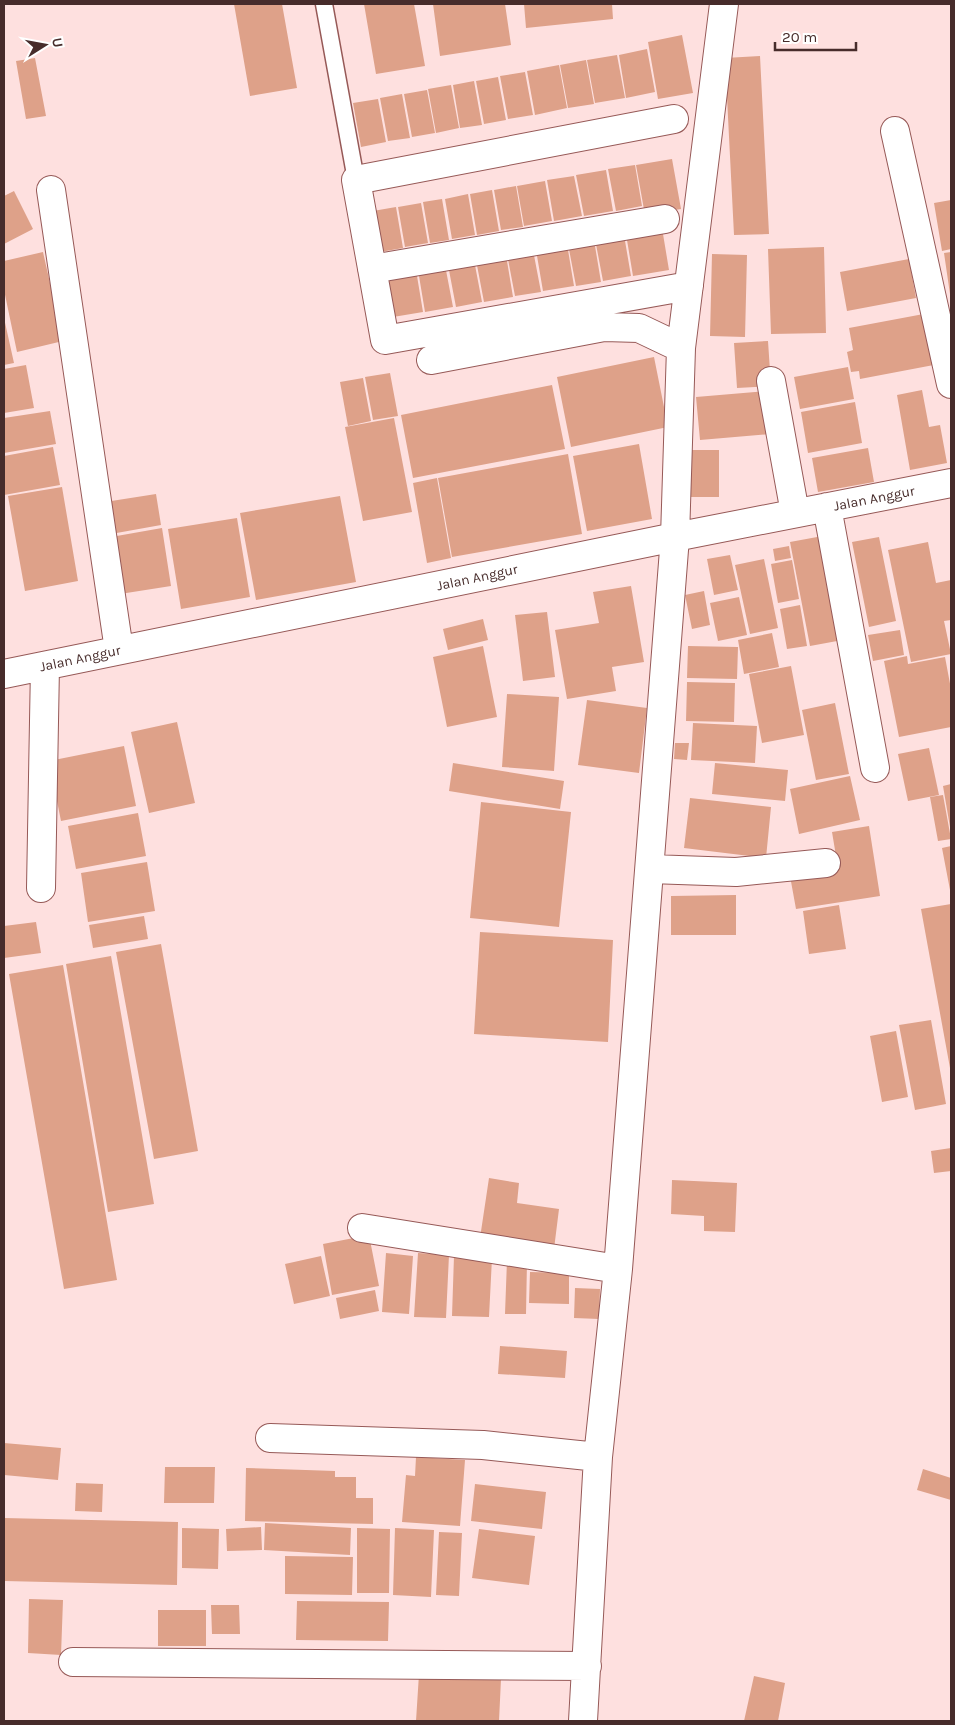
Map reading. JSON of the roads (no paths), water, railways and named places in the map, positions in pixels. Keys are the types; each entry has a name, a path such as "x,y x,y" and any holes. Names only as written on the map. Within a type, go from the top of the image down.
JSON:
{"street":[{"path":"583,1721 598,1457 618,1269 675,537 682,348 722,16 704,4"},
{"path":"674,119 356,180 385,340 689,286"},
{"path":"895,131 951,384"},
{"path":"51,190 119,650"},
{"path":"372,269 665,219"},
{"path":"430,360 604,327 639,328 682,348"},
{"path":"771,381 795,514"},
{"name":"Jalan Anggur","path":"4,674 675,537 951,483"},
{"path":"827,507 876,768"},
{"path":"41,888 45,666"},
{"path":"650,869 736,872 826,863"},
{"path":"362,1228 618,1269"},
{"path":"270,1438 483,1446 598,1457"},
{"path":"73,1662 587,1666"}],"lane":[{"path":"324,4 356,180"}]}
